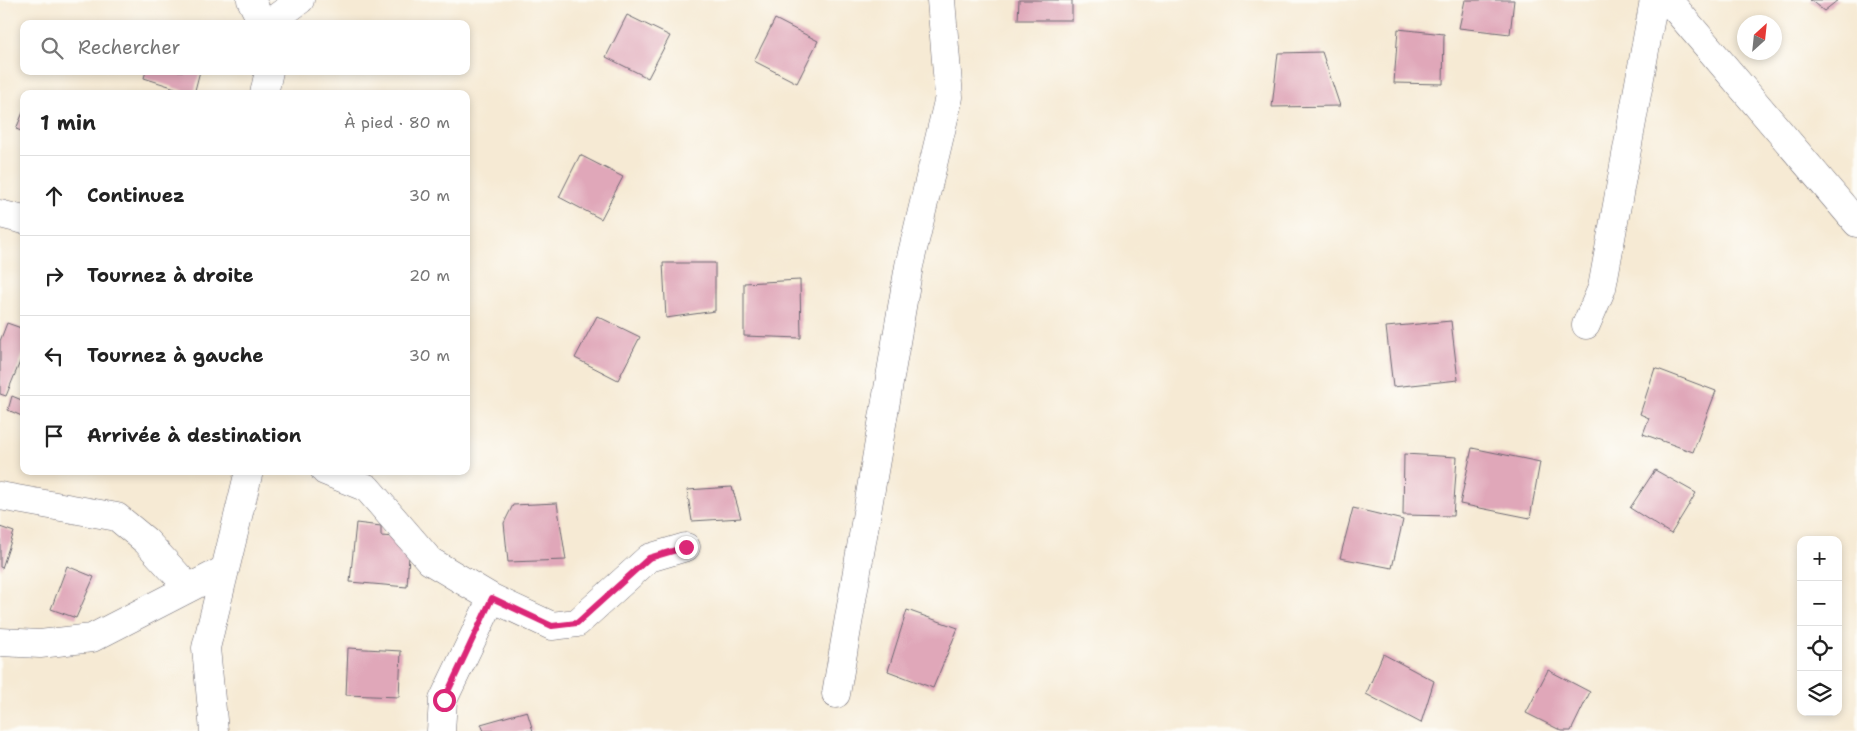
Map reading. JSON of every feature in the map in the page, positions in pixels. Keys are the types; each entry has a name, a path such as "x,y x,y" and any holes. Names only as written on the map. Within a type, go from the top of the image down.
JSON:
{"street":[{"path":"251,0 273,16 300,0"},
{"path":"836,694 909,266 949,97 942,0"},
{"path":"1586,326 1602,288 1654,0"},
{"path":"1668,0 1857,223"},
{"path":"265,90 268,75"},
{"path":"0,214 20,219"},
{"path":"214,731 206,648 248,475"},
{"path":"335,475 367,488 430,561 492,598 552,626 577,623 649,558 686,547"},
{"path":"0,496 118,517 146,542 189,588"},
{"path":"0,642 40,644 92,638 224,570"},
{"path":"441,731 444,700 492,598"}],"building":[{"path":"1019,0 1072,0 1072,20 1018,20"},
{"path":"1465,0 1514,0 1510,34 1459,28"},
{"path":"1810,0 1838,0 1824,11"},
{"path":"627,15 670,36 648,78 606,57"},
{"path":"775,19 818,41 797,83 754,61"},
{"path":"1398,29 1444,34 1443,84 1394,83"},
{"path":"1322,52 1340,106 1272,107 1278,53"},
{"path":"145,75 199,75 195,90 182,90 144,78"},
{"path":"20,120 20,130 16,129"},
{"path":"580,155 623,177 601,219 559,197"},
{"path":"663,263 715,263 715,311 666,318"},
{"path":"800,280 801,338 744,336 744,283"},
{"path":"597,316 640,337 618,380 575,358"},
{"path":"1451,321 1458,380 1393,387 1386,327"},
{"path":"7,323 20,328 20,362 6,396 0,394 0,341"},
{"path":"1655,368 1716,391 1693,452 1643,434 1649,418 1640,414"},
{"path":"12,396 20,399 20,415 8,410"},
{"path":"1472,448 1540,462 1530,518 1460,504"},
{"path":"1404,454 1457,457 1453,516 1403,515"},
{"path":"1655,470 1696,493 1671,534 1630,508"},
{"path":"732,487 741,518 692,521 687,490"},
{"path":"557,503 566,560 508,562 504,523 513,505"},
{"path":"1353,508 1403,520 1392,568 1340,558"},
{"path":"356,523 381,526 381,536 410,538 407,587 350,582"},
{"path":"0,527 14,532 2,568 0,567"},
{"path":"67,566 94,577 76,618 51,609"},
{"path":"907,610 958,628 933,688 888,671"},
{"path":"348,648 401,651 399,697 346,695"},
{"path":"1383,654 1434,681 1421,723 1366,694"},
{"path":"1548,670 1590,692 1571,731 1562,731 1526,713"},
{"path":"527,711 533,731 484,731 481,724"}],"route":[{"path":"444,700 492,598 552,626 577,623 597,607 649,558 686,547"}]}
